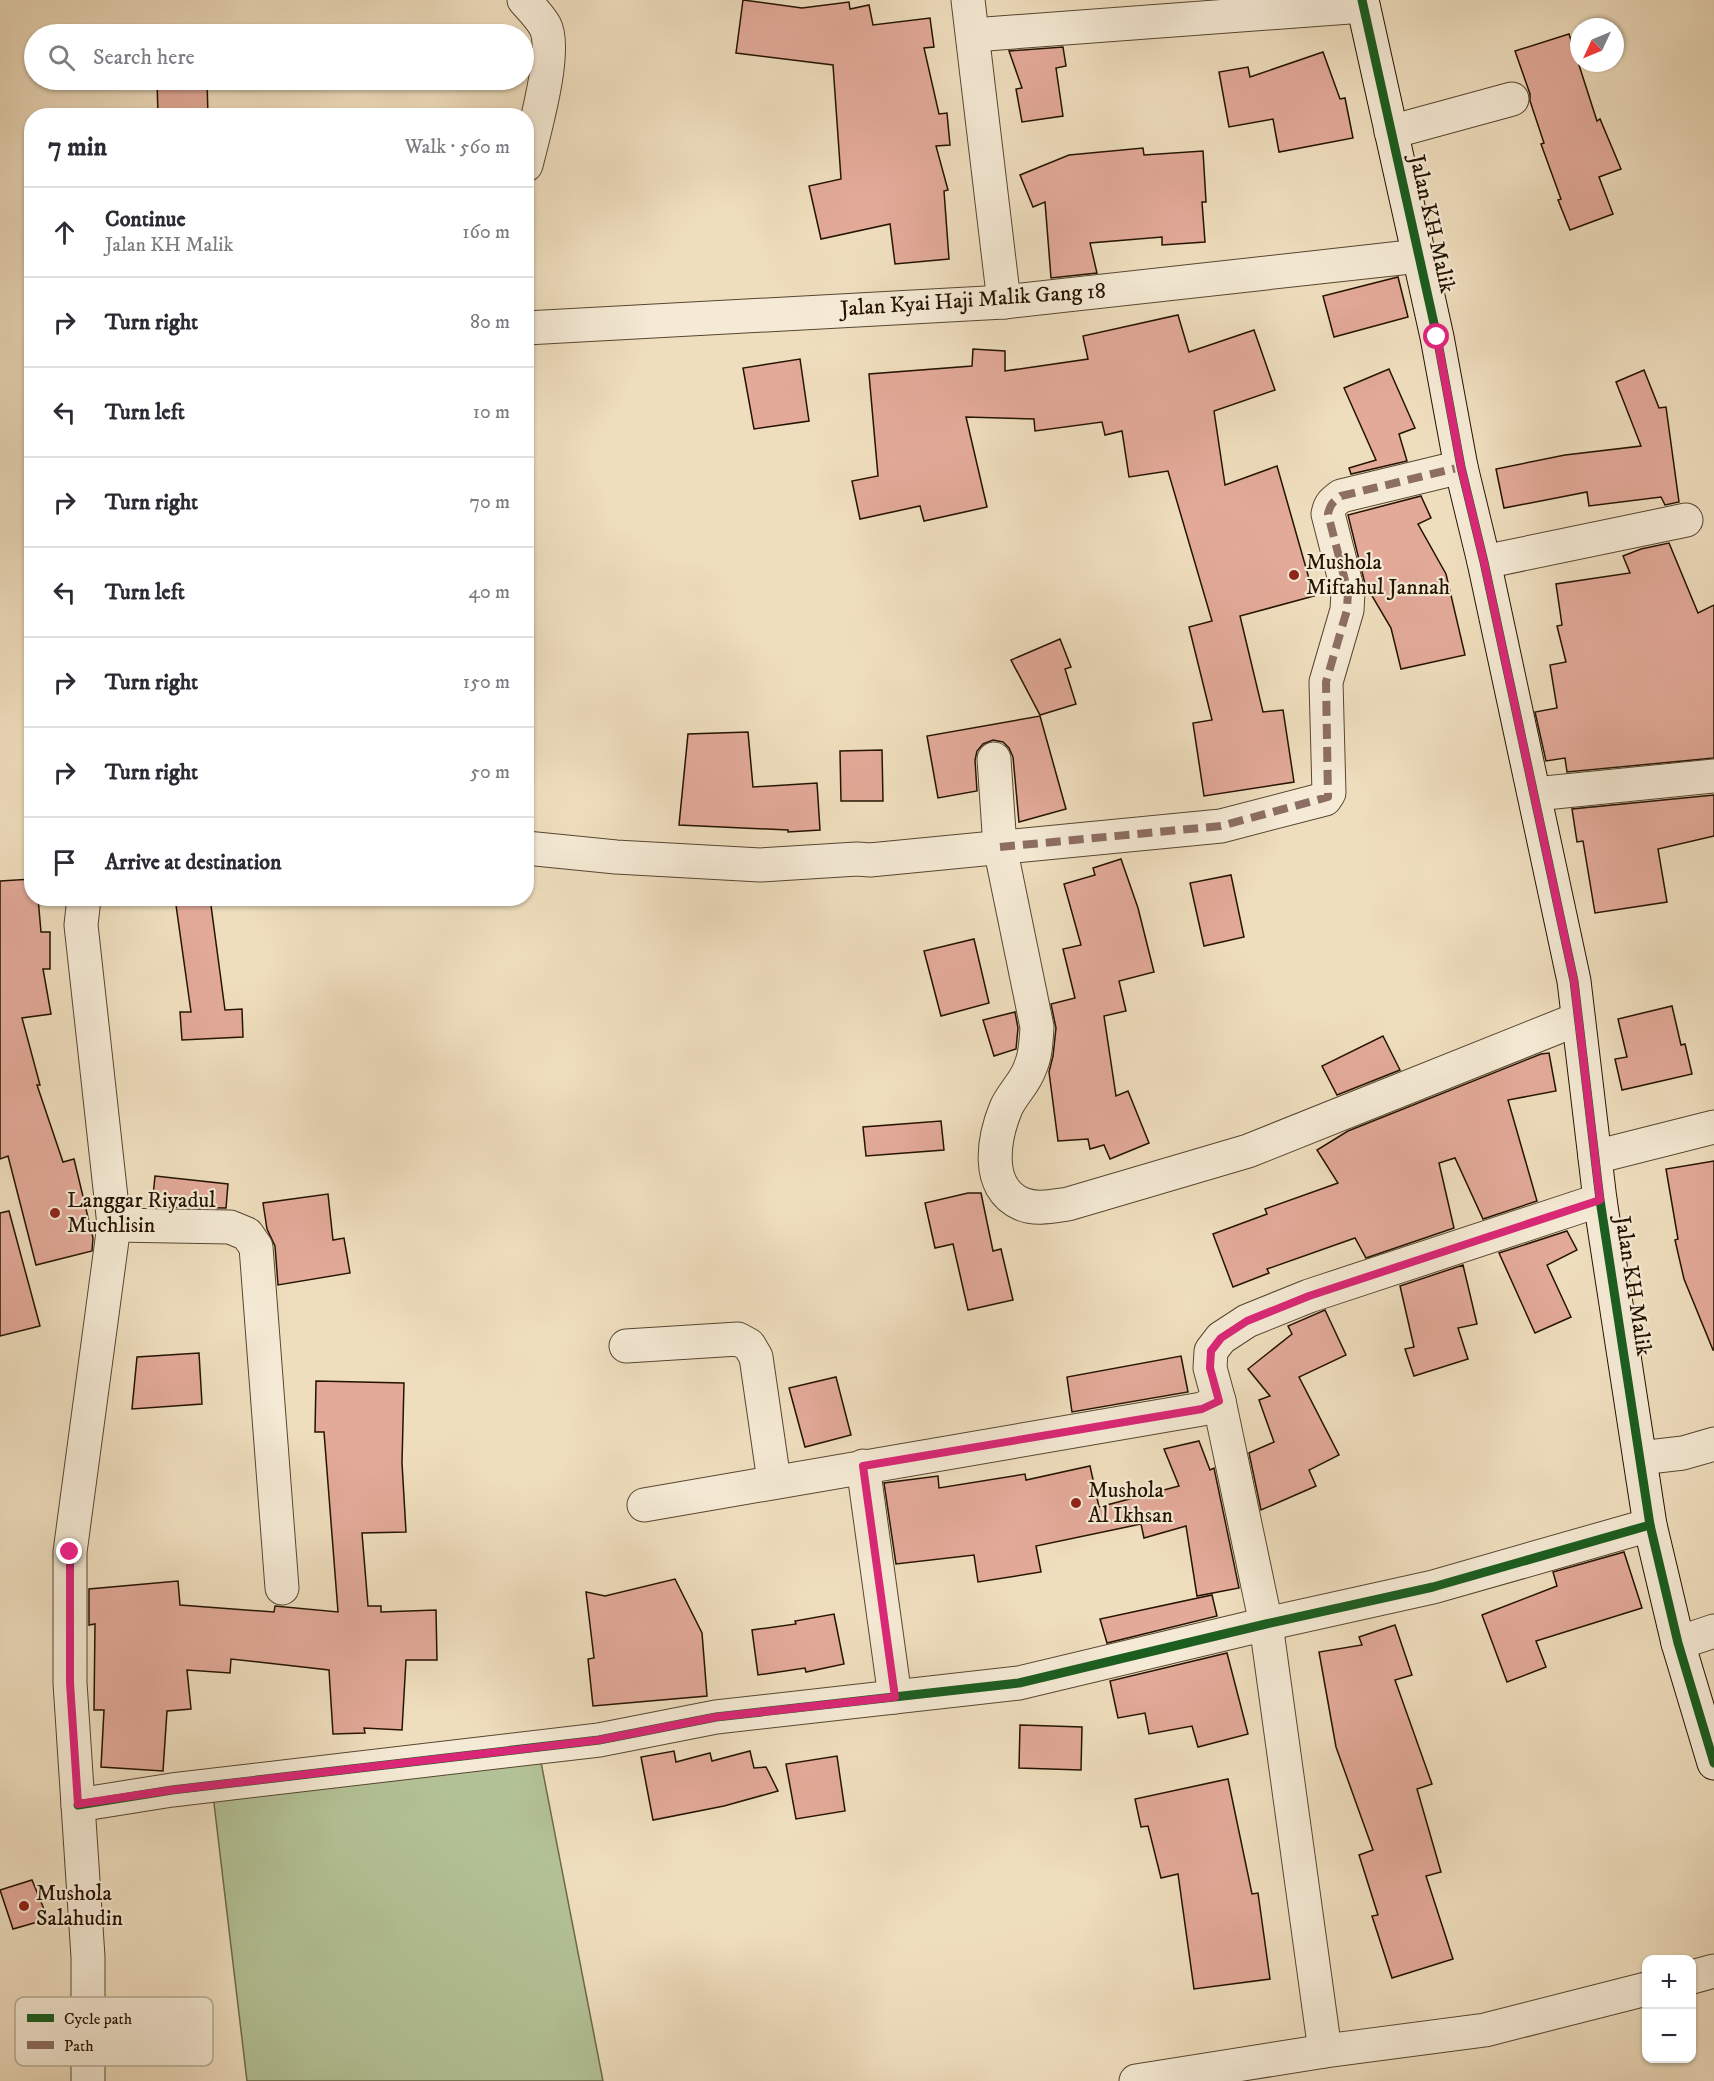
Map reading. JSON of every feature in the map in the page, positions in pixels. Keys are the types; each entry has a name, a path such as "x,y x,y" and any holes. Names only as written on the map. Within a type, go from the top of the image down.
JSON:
{"street":[{"path":"524,0 546,27 548,41 548,63 534,128"},
{"path":"968,0 974,35 1004,302"},
{"path":"974,35 1363,3"},
{"name":"Jalan KH Malik","path":"1363,3 1437,337 1461,467 1484,562 1574,981 1600,1200 1650,1525 1678,1644 1714,1763"},
{"path":"1391,132 1512,99"},
{"name":"Jalan Kyai Haji Malik Gang 18","path":"534,328 1004,302 1419,256"},
{"path":"534,849 616,857 760,865 870,860 1221,826 1328,797 1326,682 1347,610 1348,592 1328,514 1331,502 1341,496 1461,467"},
{"path":"1484,562 1686,520"},
{"path":"994,759 1000,847 1037,1027 1035,1051 1030,1069 1006,1108 994,1150 997,1178 1010,1196 1022,1204 1042,1208 1068,1204 1248,1151 1578,1019"},
{"path":"1535,794 1714,776"},
{"path":"83,906 81,925 114,1225 70,1552 70,1683 88,1957 88,1997"},
{"path":"1595,1157 1714,1128"},
{"path":"1325,2051 1266,1624 1210,1368 1211,1351 1221,1338 1247,1321 1309,1296 1600,1200"},
{"path":"114,1225 230,1227 248,1234 256,1247 282,1588"},
{"path":"626,1346 738,1339 749,1345 756,1357 774,1481"},
{"path":"644,1505 774,1481 1191,1412 1219,1401"},
{"path":"1640,1458 1683,1453 1714,1444"},
{"path":"863,1466 895,1697"},
{"path":"78,1804 172,1790 599,1740 716,1717 1019,1683 1433,1587 1650,1525"},
{"path":"1678,1644 1714,1631"},
{"path":"1696,1976 1714,1971"},
{"path":"1136,2081 1325,2051 1485,2030 1642,1990"}],"green space":[{"path":"540,1757 603,2081 247,2081 213,1795"}],"building":[{"path":"743,0 802,8 849,2 850,9 869,5 873,25 930,18 934,47 924,48 939,114 947,113 950,145 936,146 948,190 944,191 949,259 895,264 890,224 821,239 809,186 841,179 833,65 736,53"},
{"path":"1569,34 1570,72 1581,72 1597,121 1600,119 1621,169 1599,177 1613,214 1570,230 1558,200 1561,199 1541,144 1544,143 1515,51"},
{"path":"1063,47 1066,66 1056,68 1063,116 1022,122 1016,89 1022,88 1009,51"},
{"path":"1323,52 1340,99 1345,98 1353,138 1279,152 1273,119 1229,127 1219,72 1248,67 1250,77"},
{"path":"157,90 207,90 208,108 158,108"},
{"path":"1143,148 1144,155 1203,151 1206,202 1202,202 1205,242 1162,245 1162,237 1090,243 1097,273 1051,278 1045,202 1033,207 1020,175 1069,155"},
{"path":"1398,277 1408,317 1334,337 1323,296"},
{"path":"1178,315 1189,352 1254,330 1275,390 1214,411 1225,485 1277,466 1314,596 1240,616 1263,712 1283,710 1294,782 1204,796 1193,723 1212,720 1189,627 1212,621 1168,471 1129,477 1122,431 1105,435 1102,422 1035,431 1034,419 966,417 987,507 924,521 920,506 860,519 852,481 878,476 869,374 972,366 973,349 1005,351 1005,371 1088,359 1083,336"},
{"path":"800,359 809,421 754,429 743,368"},
{"path":"1389,369 1415,428 1399,434 1407,461 1351,474 1349,468 1376,460 1344,388"},
{"path":"1644,370 1659,408 1666,407 1679,502 1665,505 1661,497 1589,506 1587,492 1504,508 1496,469 1565,455 1641,446 1616,382"},
{"path":"1421,496 1431,518 1418,524 1446,574 1465,655 1401,669 1391,628 1365,584 1348,515"},
{"path":"1669,543 1698,613 1714,605 1714,758 1567,772 1565,758 1546,761 1535,712 1557,708 1550,665 1566,662 1557,626 1562,625 1556,584 1630,573 1623,556 1641,549"},
{"path":"1060,639 1071,667 1065,669 1076,704 1040,715 1011,660"},
{"path":"1040,716 1066,809 1019,822 1013,757 1003,742 993,740 983,744 977,751 975,760 977,791 938,798 927,736"},
{"path":"748,732 753,787 817,783 820,830 788,832 788,830 679,825 688,734"},
{"path":"882,750 883,801 841,801 840,751"},
{"path":"1714,795 1714,836 1658,849 1667,902 1595,913 1583,841 1577,842 1572,809"},
{"path":"1121,859 1138,908 1154,972 1119,981 1126,1011 1104,1016 1116,1096 1128,1091 1149,1143 1110,1159 1104,1145 1090,1149 1088,1139 1058,1141 1049,1072 1056,1028 1051,1004 1075,998 1063,949 1081,945 1064,884 1095,875 1093,868"},
{"path":"1231,875 1244,937 1204,946 1190,883"},
{"path":"24,880 24,906 39,906 41,932 50,932 50,969 43,969 51,1014 22,1018 40,1085 37,1085 63,1162 74,1159 93,1238 92,1251 36,1265 8,1156 0,1159 0,881"},
{"path":"176,906 211,906 225,1010 242,1009 243,1037 182,1040 180,1012 191,1012"},
{"path":"974,939 989,1003 941,1016 924,951"},
{"path":"1672,1006 1681,1045 1685,1044 1692,1074 1622,1090 1615,1059 1627,1057 1618,1019"},
{"path":"1015,1012 1018,1028 1016,1049 994,1056 983,1020"},
{"path":"1383,1036 1400,1070 1337,1095 1322,1066"},
{"path":"1549,1053 1556,1091 1508,1100 1537,1201 1483,1219 1455,1158 1439,1163 1454,1228 1366,1258 1355,1238 1267,1269 1269,1273 1233,1287 1213,1234 1267,1214 1265,1209 1338,1183 1317,1150 1348,1131 1541,1054"},
{"path":"941,1121 944,1150 866,1156 863,1127"},
{"path":"1714,1161 1713,1350 1684,1279 1675,1240 1678,1239 1666,1169"},
{"path":"155,1176 228,1184 226,1208 152,1207"},
{"path":"968,1193 981,1193 993,1251 1001,1249 1013,1300 968,1310 953,1244 935,1248 925,1203"},
{"path":"328,1194 333,1240 344,1238 350,1273 278,1285 275,1246 267,1229 263,1203"},
{"path":"9,1211 40,1326 0,1336 0,1213"},
{"path":"1567,1231 1577,1250 1547,1265 1571,1317 1535,1333 1499,1253"},
{"path":"1463,1265 1477,1324 1458,1328 1468,1359 1414,1376 1405,1349 1414,1347 1400,1286"},
{"path":"1325,1310 1346,1355 1299,1377 1339,1455 1309,1470 1316,1486 1261,1510 1249,1453 1274,1442 1259,1400 1270,1396 1248,1369 1292,1334 1288,1326"},
{"path":"199,1353 202,1404 132,1409 137,1357"},
{"path":"1181,1356 1188,1392 1072,1412 1067,1377"},
{"path":"836,1377 851,1435 805,1447 789,1388"},
{"path":"316,1381 404,1383 402,1463 406,1532 362,1533 368,1606 381,1606 381,1612 436,1610 437,1660 406,1660 402,1730 364,1728 365,1733 333,1734 329,1670 231,1659 230,1673 187,1670 191,1709 167,1711 163,1771 101,1767 104,1710 94,1710 95,1624 89,1625 89,1589 178,1581 180,1605 274,1612 275,1606 338,1612 324,1432 315,1432"},
{"path":"1199,1441 1210,1470 1214,1468 1239,1588 1197,1596 1186,1526 1144,1538 1141,1524 1036,1546 1041,1572 978,1582 974,1555 896,1564 884,1483 938,1476 939,1488 1025,1474 1026,1480 1090,1466 1099,1507 1179,1486 1164,1449"},
{"path":"1624,1552 1642,1608 1536,1641 1546,1667 1507,1682 1482,1615 1557,1586 1553,1572"},
{"path":"675,1579 702,1633 707,1696 593,1706 588,1659 594,1658 586,1592 605,1596"},
{"path":"1212,1595 1217,1616 1107,1643 1100,1619"},
{"path":"834,1614 844,1664 806,1672 805,1668 758,1675 752,1630 796,1624 795,1621"},
{"path":"1395,1625 1412,1675 1395,1680 1432,1784 1417,1789 1441,1872 1426,1876 1453,1959 1392,1978 1372,1916 1378,1915 1359,1855 1373,1850 1336,1747 1319,1652 1362,1645 1359,1637"},
{"path":"1227,1653 1248,1734 1198,1747 1192,1726 1149,1734 1145,1713 1118,1718 1110,1681"},
{"path":"1020,1725 1082,1727 1081,1770 1019,1768"},
{"path":"674,1751 676,1762 710,1753 712,1761 750,1751 754,1768 766,1767 778,1791 724,1806 653,1820 641,1757"},
{"path":"837,1756 845,1811 796,1819 786,1764"},
{"path":"1228,1779 1252,1894 1258,1893 1270,1979 1194,1989 1178,1874 1161,1878 1148,1826 1141,1827 1135,1799"},
{"name":"Mushola Salahudin","path":"32,1880 48,1919 13,1929 0,1890"}],"marked path":[{"path":"1000,847 1221,826 1328,797 1326,682 1347,610 1348,592 1328,514 1330,508 1341,496 1461,467"}],"cycle path":[{"path":"1362,0 1437,337 1461,467 1484,562 1574,981 1600,1200 1650,1525 1678,1643 1714,1763"},
{"path":"78,1805 172,1790 599,1740 716,1717 1019,1683 1433,1587 1650,1525"}],"place":[{"name":"Mushola Miftahul Jannah","path":"1294,575"},
{"name":"Langgar Riyadul Muchlisin","path":"55,1213"},
{"name":"Mushola Al Ikhsan","path":"1076,1503"},
{"name":"Mushola Salahudin","path":"24,1906"}],"route":[{"path":"70,1552 70,1683 78,1804 172,1790 599,1740 716,1717 895,1697 863,1466 1202,1409 1219,1401 1210,1368 1211,1351 1221,1338 1247,1321 1309,1296 1600,1200 1574,981 1484,562 1461,467 1437,337"}]}
